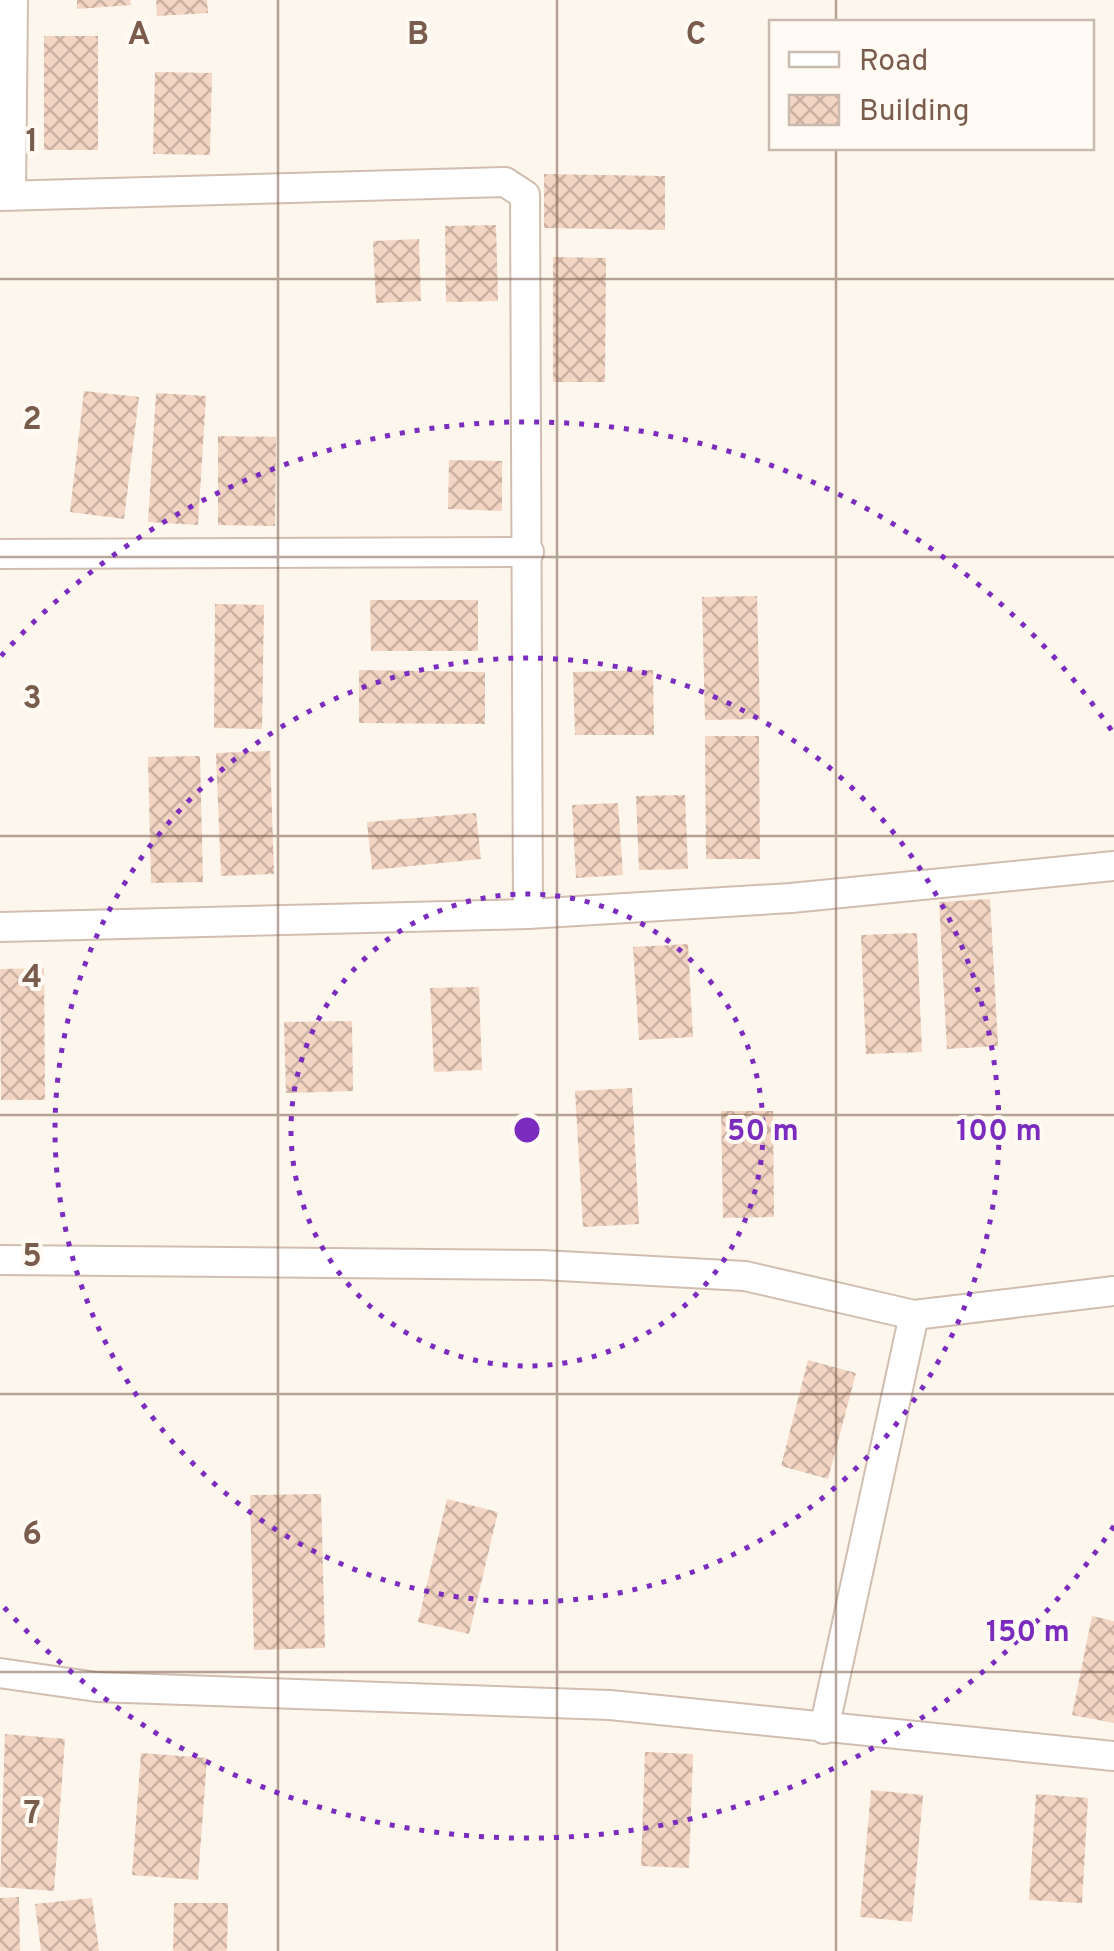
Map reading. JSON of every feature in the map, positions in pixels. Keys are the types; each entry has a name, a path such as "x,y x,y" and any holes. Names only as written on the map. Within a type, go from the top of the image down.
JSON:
{"street":[{"path":"13,0 5,196 505,182 525,195 528,914"},
{"path":"0,554 529,552"},
{"path":"0,927 528,914 791,898 1114,866"},
{"path":"0,1260 542,1266 745,1276 914,1314 1114,1291"},
{"path":"824,1729 914,1314"},
{"path":"0,1674 97,1686 610,1705 1114,1756"}],"building":[{"path":"77,0 130,0 131,5 77,9"},
{"path":"156,0 207,0 208,13 157,16"},
{"path":"44,36 98,36 98,150 44,150"},
{"path":"155,72 212,73 210,155 153,154"},
{"path":"544,174 665,176 665,230 544,228"},
{"path":"496,225 498,301 446,302 445,226"},
{"path":"419,239 421,301 376,303 373,241"},
{"path":"553,257 606,258 605,382 553,382"},
{"path":"84,391 139,397 124,519 70,512"},
{"path":"156,393 206,396 198,525 148,522"},
{"path":"218,436 276,437 275,526 218,525"},
{"path":"449,460 502,461 502,511 448,509"},
{"path":"757,596 760,719 705,720 702,597"},
{"path":"370,600 478,600 478,651 371,651"},
{"path":"215,604 264,605 262,729 214,728"},
{"path":"359,670 485,672 485,724 359,723"},
{"path":"653,670 654,735 575,735 573,672"},
{"path":"705,736 759,736 760,859 706,859"},
{"path":"270,751 274,874 221,876 216,753"},
{"path":"200,756 203,882 151,883 148,757"},
{"path":"685,795 688,869 639,870 636,796"},
{"path":"618,803 623,875 576,878 572,805"},
{"path":"476,813 481,859 372,870 367,822"},
{"path":"990,899 998,1046 947,1049 939,902"},
{"path":"917,933 922,1052 866,1054 861,935"},
{"path":"688,944 693,1037 639,1040 633,947"},
{"path":"44,968 45,1100 1,1100 0,969"},
{"path":"479,987 482,1070 434,1072 430,988"},
{"path":"352,1021 353,1091 286,1093 284,1022"},
{"path":"632,1088 639,1224 583,1227 575,1091"},
{"path":"721,1111 773,1111 774,1217 723,1218"},
{"path":"808,1360 856,1373 828,1479 781,1466"},
{"path":"321,1494 325,1648 254,1650 250,1495"},
{"path":"447,1499 498,1512 469,1634 418,1622"},
{"path":"1092,1616 1114,1621 1114,1723 1072,1715"},
{"path":"5,1734 65,1739 54,1891 0,1887"},
{"path":"645,1752 693,1754 689,1868 641,1866"},
{"path":"141,1753 207,1758 198,1880 132,1875"},
{"path":"871,1790 923,1795 912,1922 860,1917"},
{"path":"1036,1794 1088,1798 1082,1903 1029,1900"},
{"path":"19,1897 20,1951 0,1951 0,1898"},
{"path":"92,1898 99,1951 41,1951 35,1904"},
{"path":"174,1903 228,1903 227,1951 173,1951"}]}
